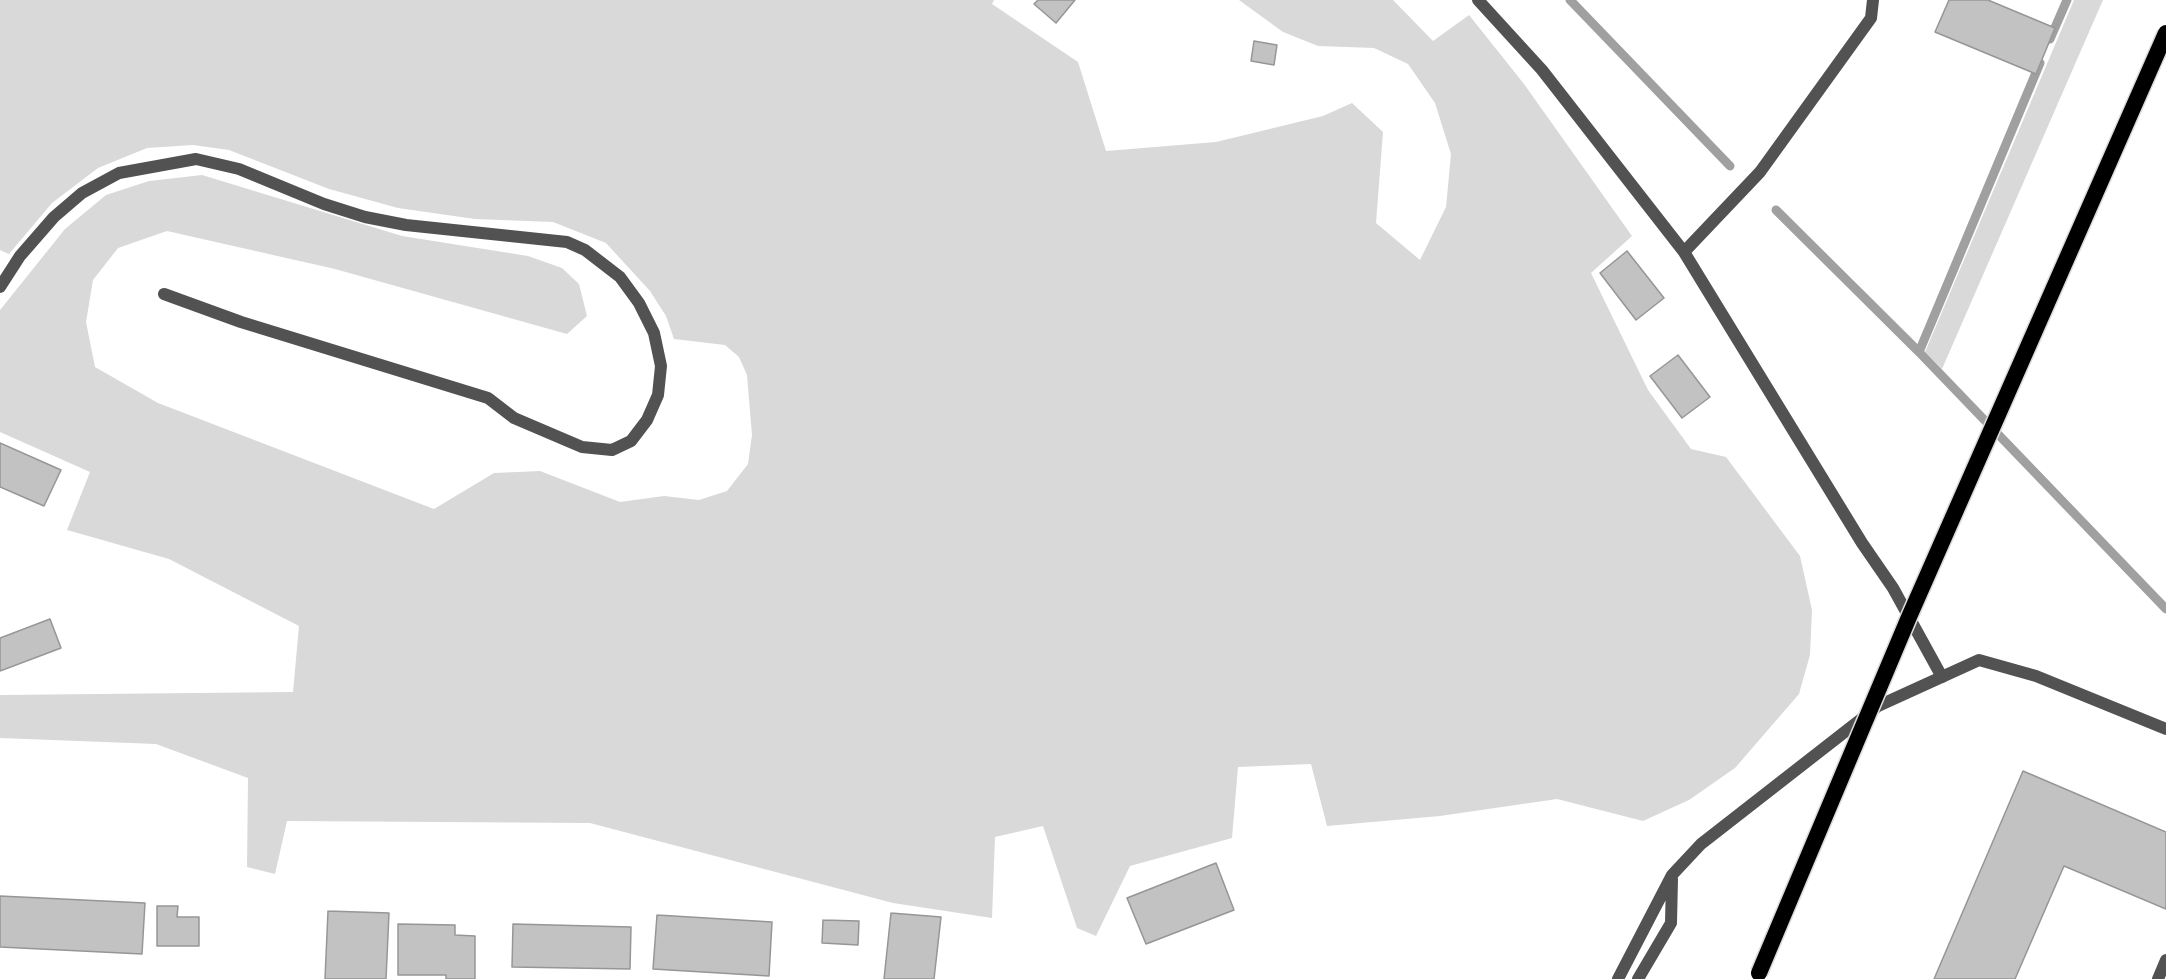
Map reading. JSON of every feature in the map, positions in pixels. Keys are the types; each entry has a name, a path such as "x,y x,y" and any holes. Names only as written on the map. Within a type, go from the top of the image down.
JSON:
{"highway":[{"path":"1759,973 1909,617 2166,33"}],"street":[{"path":"1478,0 1542,70 1684,252 1862,543 1893,588 1942,677"},
{"path":"1684,252 1760,172 1871,18 1873,0"},
{"path":"0,287 20,256 54,217 82,193 119,173 196,159 239,169 324,204 365,217 406,225 567,242 585,250 620,278 639,303 654,333 661,366 658,395 647,420 631,441 612,450 582,447 514,418 489,398 241,322 164,294"},
{"path":"1618,979 1672,875 1701,844 1878,706 1979,660 2036,676 2166,729"},
{"path":"1638,979 1671,923 1672,875"},
{"path":"2158,979 2166,960"}],"shaded area":[{"path":"0,0 994,0 992,4 1078,62 1106,151 1216,142 1323,116 1352,103 1383,132 1376,223 1420,260 1446,207 1451,154 1435,103 1408,64 1374,48 1318,46 1283,32 1239,0 1393,0 1433,41 1469,15 1524,84 1632,236 1591,273 1648,390 1691,449 1726,457 1800,556 1812,610 1810,655 1799,694 1735,768 1689,800 1643,821 1557,799 1440,816 1327,826 1311,764 1238,767 1232,838 1130,866 1096,936 1077,928 1043,826 995,837 992,918 893,903 590,823 287,821 275,874 247,867 248,778 156,744 0,738 0,695 293,692 299,626 169,559 67,530 90,472 0,432 0,310 65,229 106,195 149,181 202,175 402,236 528,256 562,268 579,284 587,316 567,334 335,269 167,231 118,248 93,280 86,322 95,367 158,403 434,509 494,473 540,471 620,502 664,496 699,500 727,491 748,464 752,435 747,375 739,357 725,345 674,339 666,316 650,291 606,243 553,222 475,219 398,208 329,189 229,150 193,145 147,148 98,168 52,203 9,254 0,250"},
{"path":"2074,0 2103,0 1942,369 1925,352"}],"building":[{"path":"1038,0 1075,0 1056,23 1034,4"},
{"path":"1949,0 1988,0 2055,28 2036,74 1935,32"},
{"path":"1254,41 1277,45 1274,65 1251,61"},
{"path":"1627,251 1664,298 1636,320 1600,273"},
{"path":"1678,355 1710,397 1682,418 1650,376"},
{"path":"0,443 61,470 44,506 0,487"},
{"path":"50,619 61,648 0,671 0,638"},
{"path":"2023,771 2166,832 2166,909 2064,866 2015,979 1934,979"},
{"path":"1216,863 1234,910 1146,944 1127,898"},
{"path":"0,896 145,903 142,954 0,947"},
{"path":"157,906 178,906 177,917 199,917 199,946 157,946"},
{"path":"328,911 389,913 386,979 325,979"},
{"path":"891,913 941,917 934,979 884,979"},
{"path":"657,915 772,922 769,976 653,969"},
{"path":"823,920 859,921 858,945 822,943"},
{"path":"398,924 455,925 455,935 475,936 475,979 446,979 446,975 398,975"},
{"path":"513,924 631,927 630,969 512,967"}],"waterway":[{"path":"1570,0 1730,166"},
{"path":"2050,39 2067,0"},
{"path":"1919,352 2040,63"},
{"path":"1776,210 1919,352 2166,609"}]}
